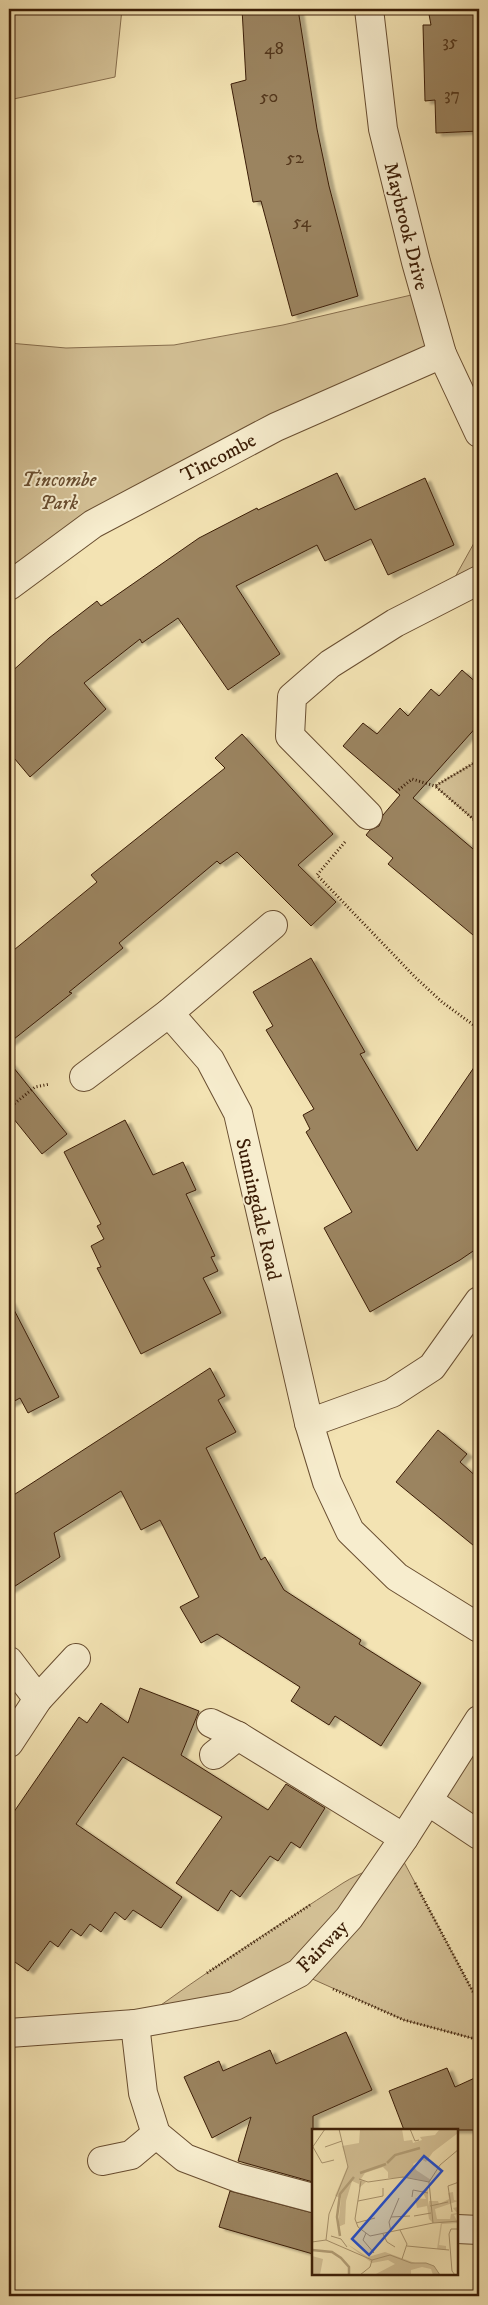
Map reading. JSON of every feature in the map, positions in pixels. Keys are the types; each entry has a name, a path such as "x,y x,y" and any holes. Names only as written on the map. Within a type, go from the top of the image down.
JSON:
{"street":[{"name":"Maybrook Drive","path":"369,9 383,129 416,262 442,354 479,433"},
{"name":"Tincombe","path":"9,586 93,524 276,427 442,354"},
{"path":"368,815 290,736 292,697 330,664 394,623 479,580"},
{"path":"84,1077 169,1013 273,925"},
{"name":"Sunningdale Road","path":"169,1013 210,1060 238,1113 309,1423 327,1482 350,1531 397,1577 479,1628"},
{"path":"309,1423 392,1393 432,1367 479,1301"},
{"path":"9,1743 38,1699 76,1658"},
{"path":"9,1661 38,1699"},
{"name":"Fairway","path":"9,2033 135,2024 235,2006 298,1973 349,1918 400,1844 479,1720"},
{"path":"211,1723 238,1736 400,1844"},
{"path":"214,1755 238,1736"},
{"path":"428,1801 479,1835"},
{"path":"135,2024 143,2094 156,2134 185,2158 238,2178 312,2198"},
{"path":"102,2161 131,2155 156,2134"},
{"path":"458,2229 479,2230"}],"path":[{"path":"434,786 479,760"},
{"path":"479,824 434,786 412,779 368,815 317,875 414,977 442,1002 479,1029"},
{"path":"9,1108 35,1087 84,1077"},
{"path":"400,1844 479,2003"},
{"path":"200,1978 312,1904"},
{"path":"298,1973 404,2020 479,2040"}],"green space":[{"path":"9,9 122,9 115,77 9,100"},
{"name":"Tincombe Park","path":"424,292 442,354 276,427 9,586 9,343 66,348 174,345 283,325"},
{"path":"479,534 479,580 444,597"},
{"path":"479,760 479,824 435,786"},
{"path":"479,1720 479,1835 428,1801"},
{"path":"397,1849 479,2003 479,2040 404,2020 299,1973 135,2024 160,2005 343,1883 386,1860"}],"building":[{"path":"242,9 298,9 317,129 329,186 358,296 292,316 261,201 253,202 231,84 246,80"},
{"path":"428,9 476,9 479,131 436,133 435,100 425,101 423,25 431,25"},
{"path":"337,473 355,510 425,478 454,545 388,575 371,539 325,561 317,545 236,586 280,654 228,690 178,618 142,643 140,639 84,683 106,709 30,777 9,752 9,674 49,638 97,601 101,606 199,538 257,508 258,510"},
{"path":"462,670 479,685 479,724 413,798 479,854 479,940 388,864 393,858 366,835 370,830 379,826 383,815 400,795 343,746 363,723 377,734 400,708 408,716 431,689 439,696"},
{"path":"242,734 333,834 298,865 336,902 311,926 237,852 220,864 217,861 119,943 123,948 69,992 72,993 9,1043 9,954 97,882 91,875 225,768 215,758"},
{"path":"311,958 365,1052 360,1054 417,1151 479,1060 479,1247 370,1312 324,1228 352,1212 306,1132 310,1129 303,1115 314,1109 266,1030 273,1026 253,992"},
{"path":"9,1062 67,1134 42,1154 9,1113"},
{"path":"125,1120 153,1175 183,1162 196,1190 186,1194 215,1256 211,1257 218,1271 203,1278 221,1313 141,1354 97,1268 101,1267 91,1246 104,1239 97,1226 101,1224 64,1152"},
{"path":"9,1300 59,1397 28,1413 20,1398 9,1404"},
{"path":"210,1368 225,1396 218,1400 236,1432 206,1448 261,1560 265,1557 284,1590 361,1640 359,1644 421,1683 381,1746 335,1716 329,1725 291,1701 300,1687 217,1634 201,1643 180,1607 199,1597 160,1520 141,1530 121,1491 54,1533 60,1557 9,1590 9,1498"},
{"path":"438,1430 467,1454 460,1462 479,1479 479,1550 396,1482"},
{"path":"140,1688 199,1711 181,1755 268,1810 286,1784 325,1808 300,1848 291,1842 278,1861 270,1856 240,1897 231,1890 218,1911 176,1883 222,1817 123,1757 76,1824 182,1897 161,1928 133,1910 125,1920 115,1912 101,1932 90,1924 81,1936 71,1929 58,1947 50,1941 28,1971 9,1958 9,1819 79,1717 87,1723 101,1703 128,1723"},
{"path":"346,2032 372,2090 313,2116 312,2182 238,2161 251,2117 212,2138 184,2077 219,2061 223,2071 270,2050 276,2064"},
{"path":"447,2068 455,2087 479,2076 479,2130 404,2129 389,2091"},
{"path":"230,2191 312,2213 312,2254 219,2227"}]}
